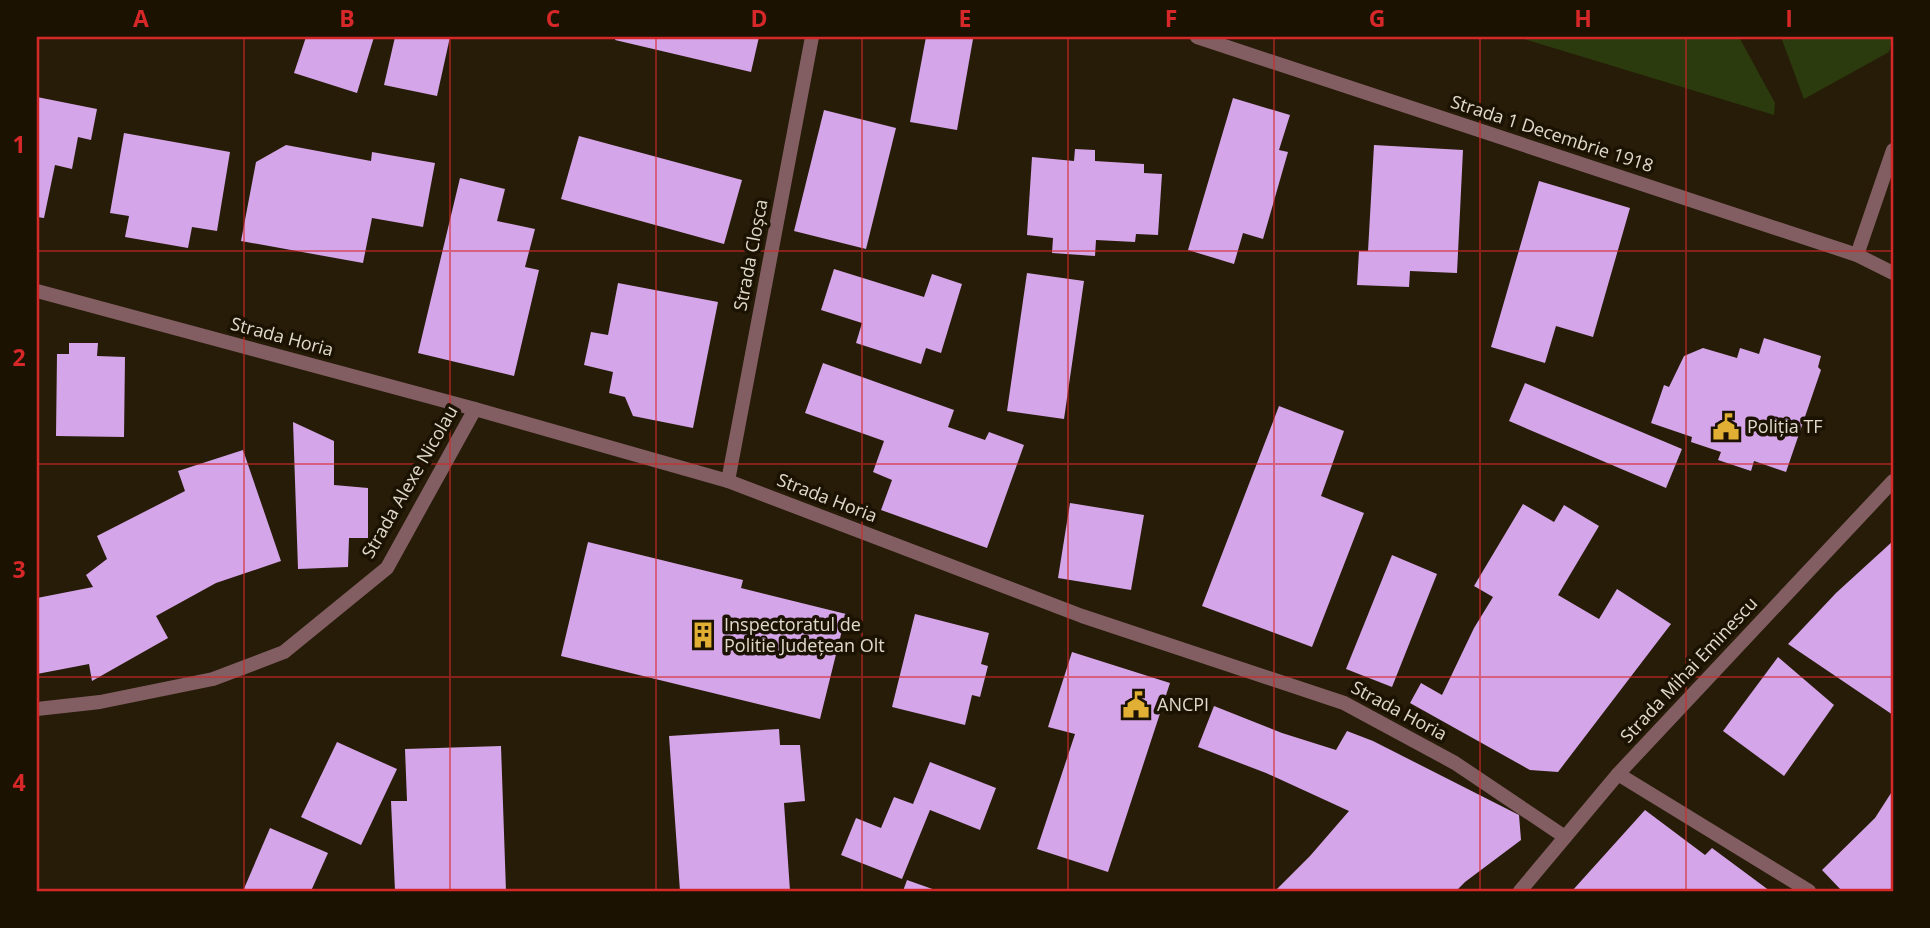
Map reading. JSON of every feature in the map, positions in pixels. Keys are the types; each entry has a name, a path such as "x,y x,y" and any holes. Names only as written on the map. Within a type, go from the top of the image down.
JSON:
{"street":[{"name":"Strada Cloșca","path":"728,481 812,37"},
{"name":"Strada 1 Decembrie 1918","path":"1197,37 1857,255 1893,273"},
{"path":"1857,255 1893,150"},
{"name":"Strada Horia","path":"37,291 475,409 728,481 1082,615 1344,703 1455,763 1565,837"},
{"name":"Strada Alexe Nicolau","path":"37,709 100,702 213,678 284,652 387,568 475,409"},
{"name":"Strada Mihai Eminescu","path":"1520,891 1618,774 1893,481"},
{"path":"1618,774 1810,891"}],"green space":[{"path":"1517,37 1739,37 1775,103 1774,115"},
{"path":"1781,37 1893,37 1889,52 1804,99"}],"building":[{"path":"306,37 374,37 357,93 294,73"},
{"path":"395,37 450,37 437,96 384,85"},
{"path":"616,37 759,37 751,72 615,40"},
{"path":"926,37 973,39 957,130 910,122"},
{"path":"37,97 97,109 91,140 78,137 72,169 55,165 44,218 37,217"},
{"path":"1233,98 1290,115 1279,150 1288,152 1263,239 1243,233 1234,264 1188,250"},
{"path":"824,110 896,128 866,249 794,231"},
{"path":"124,133 230,152 217,231 192,227 188,248 125,237 129,216 110,213"},
{"path":"579,136 742,180 724,244 561,199"},
{"path":"286,145 371,161 372,152 435,163 423,227 372,218 363,263 241,241 256,162"},
{"path":"1374,145 1463,150 1457,273 1410,271 1409,287 1357,285 1359,251 1368,251"},
{"path":"1075,149 1095,150 1095,161 1144,164 1144,173 1162,174 1158,235 1136,234 1135,242 1096,240 1095,256 1052,253 1053,238 1027,235 1032,157 1074,161"},
{"path":"460,178 505,189 497,221 535,229 525,267 539,270 514,376 418,353"},
{"path":"1539,181 1630,208 1593,337 1556,326 1545,363 1491,347"},
{"path":"834,269 924,297 932,274 962,284 941,353 926,348 921,364 856,343 862,323 821,310"},
{"path":"1027,273 1084,281 1064,419 1007,411"},
{"path":"618,283 718,302 693,428 633,416 625,397 609,393 613,372 584,365 591,332 608,335"},
{"path":"1764,338 1821,356 1818,367 1821,370 1786,472 1754,461 1751,471 1718,460 1721,452 1691,442 1692,437 1651,423 1664,385 1669,387 1684,356 1703,348 1737,358 1740,348 1759,354"},
{"path":"69,343 98,343 97,356 125,357 124,437 56,436 57,354 69,354"},
{"path":"823,363 954,410 948,427 985,440 989,432 1024,445 987,548 881,510 892,480 873,472 884,441 805,413"},
{"path":"1525,383 1682,449 1666,488 1509,421"},
{"path":"1279,406 1344,431 1321,496 1364,513 1312,647 1202,606"},
{"path":"293,422 334,441 334,485 368,488 368,538 349,538 348,567 298,569"},
{"path":"243,450 281,561 216,583 156,616 168,638 92,681 89,664 37,674 37,598 93,587 86,575 107,559 97,536 185,491 178,471"},
{"path":"1070,503 1144,515 1131,590 1058,578"},
{"path":"1523,504 1554,522 1564,505 1599,526 1558,595 1599,619 1617,589 1671,624 1558,772 1530,770 1410,703 1421,683 1442,695 1474,628 1493,597 1474,586"},
{"path":"1893,541 1893,715 1788,644 1836,593"},
{"name":"Inspectoratul de Politie Județean Olt","path":"588,542 743,580 741,588 846,614 820,719 561,656"},
{"path":"1392,555 1437,574 1392,687 1346,669"},
{"path":"915,614 989,633 981,664 988,666 980,697 972,695 965,725 892,707"},
{"path":"1072,652 1170,683 1108,872 1037,849 1075,734 1048,727"},
{"path":"1778,657 1834,705 1784,776 1723,731"},
{"path":"1214,706 1282,733 1336,750 1347,731 1373,741 1519,815 1521,840 1456,891 1275,891 1349,811 1266,773 1198,747"},
{"path":"779,729 780,745 800,745 805,801 784,803 790,891 680,891 669,736"},
{"path":"337,742 397,769 361,845 301,817"},
{"path":"501,746 506,891 395,891 391,801 407,801 405,749"},
{"path":"930,762 996,788 980,830 930,810 902,879 841,855 856,818 881,828 894,797 913,804"},
{"path":"1893,790 1893,891 1842,891 1822,870 1875,818"},
{"path":"1645,810 1705,855 1712,848 1770,891 1572,891"},
{"path":"270,828 328,853 311,891 243,891"},
{"path":"907,880 938,891 903,891"}],"place":[{"name":"Poliția TF","path":"1726,427"},
{"name":"Inspectoratul de Politie Județean Olt","path":"703,635"},
{"name":"ANCPI","path":"1136,705"}]}
